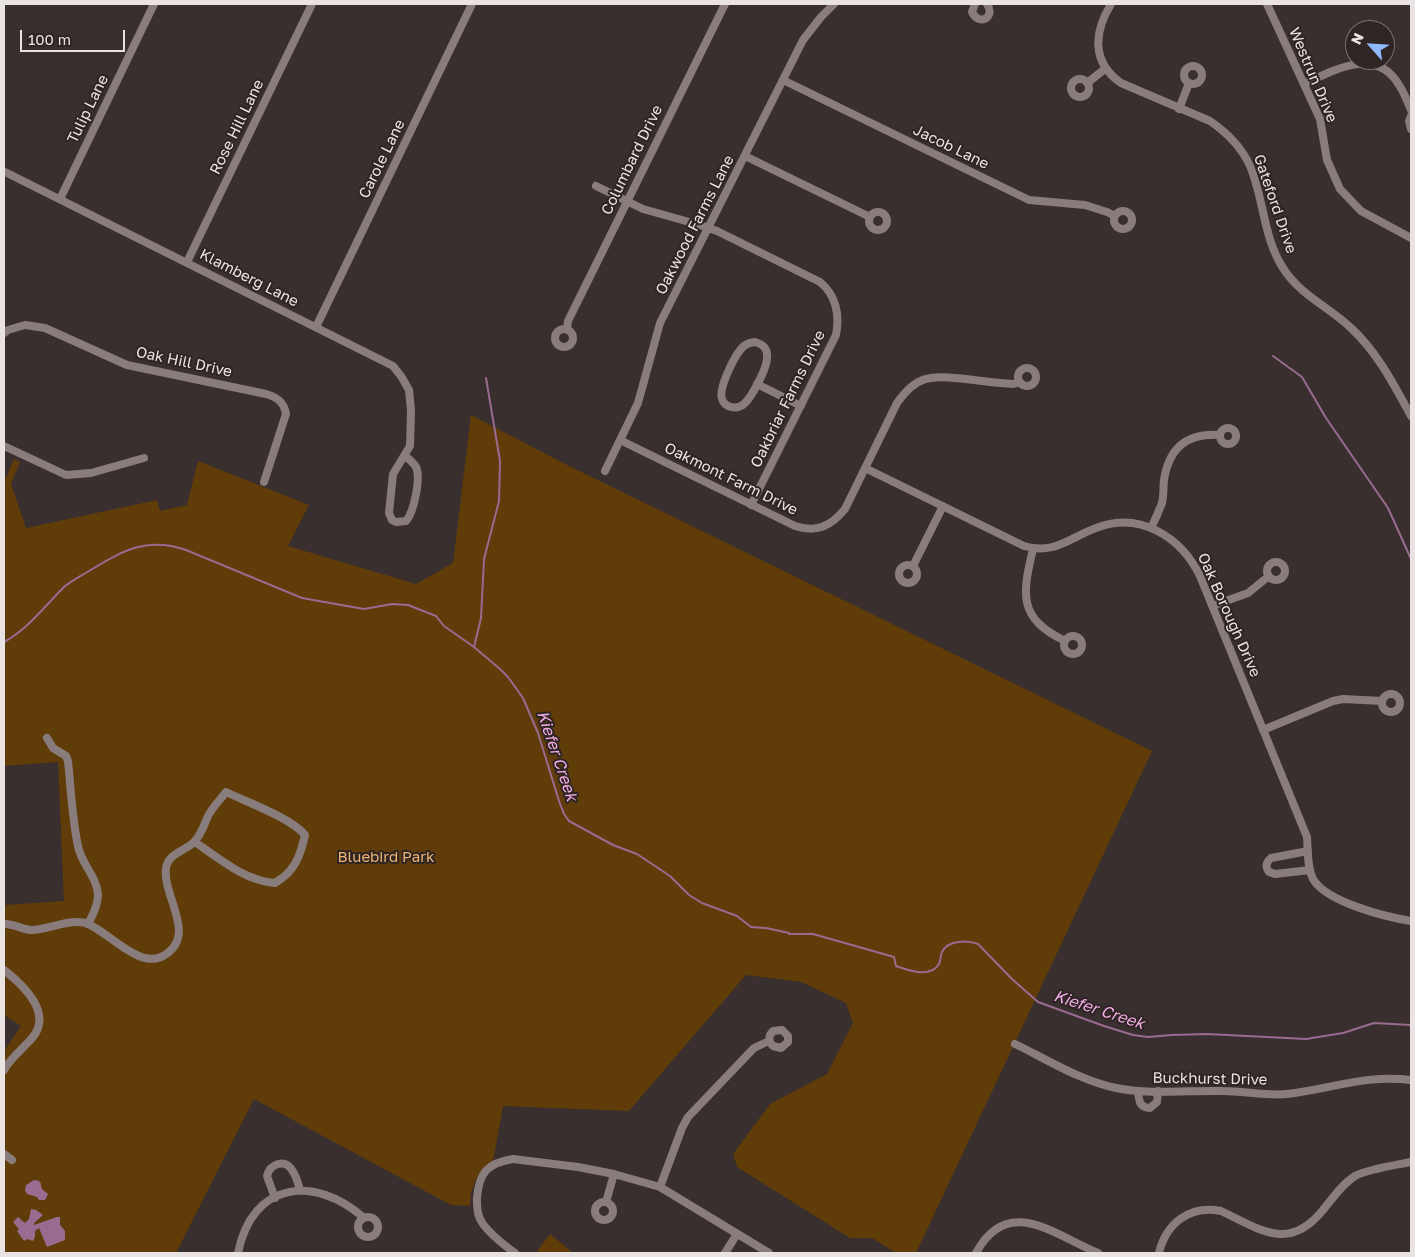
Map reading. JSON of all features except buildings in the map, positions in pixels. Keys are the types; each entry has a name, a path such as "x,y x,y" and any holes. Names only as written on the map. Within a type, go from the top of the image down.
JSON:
{"street":[{"name":"Tulip Lane","path":"60,199 154,4"},
{"name":"Rose Hill Lane","path":"187,262 312,4"},
{"name":"Carole Lane","path":"316,327 470,4"},
{"name":"Columbard Drive","path":"567,330 568,321 725,4"},
{"name":"Oakwood Farms Lane","path":"604,471 642,391 660,323 803,40 820,17 834,4"},
{"path":"973,5 972,12 975,17 983,20 988,17 990,12 987,4"},
{"path":"1087,83 1106,69 1101,58 1098,36 1100,24 1111,4"},
{"name":"Westrun Drive","path":"1267,4 1320,119 1327,160 1340,189 1360,211 1411,238"},
{"path":"1304,84 1348,65 1368,64 1386,70 1392,76 1399,84 1411,110"},
{"name":"Gateford Drive","path":"1106,69 1111,76 1121,82 1210,122 1221,129 1241,151 1250,165 1270,238 1282,268 1299,287 1350,327 1361,338 1383,365 1411,416"},
{"name":"Jacob Lane","path":"783,80 1028,200 1085,205 1115,216"},
{"path":"1179,109 1190,83"},
{"path":"1411,116 1409,121 1411,129"},
{"path":"745,156 870,217"},
{"name":"Klamberg Lane","path":"5,172 392,366 401,376 409,390 412,410 410,446 393,474 389,513 392,520 396,522 406,521 414,507 418,473 413,462 404,456"},
{"name":"Oakbriar Farms Drive","path":"596,186 643,209 709,228 820,282 832,295 838,314 836,335 751,505"},
{"name":"Oak Hill Drive","path":"4,334 8,330 25,325 45,328 127,365 266,394 278,399 285,408 286,414 264,482"},
{"path":"750,343 760,343 767,352 767,360 757,384 742,406 733,408 724,404 721,390 739,351 750,343"},
{"name":"Oakmont Farm Drive","path":"620,440 795,526 814,529 825,526 837,519 845,508 897,403 914,384 935,376 1013,384 1020,382"},
{"path":"757,384 801,406"},
{"path":"1151,528 1162,504 1166,470 1174,452 1189,439 1206,434 1219,435"},
{"path":"4,446 66,474 91,474 144,458"},
{"path":"865,468 1033,549 1025,591 1028,607 1037,624 1050,634 1065,641"},
{"path":"913,566 943,506"},
{"name":"Oak Borough Drive","path":"1033,549 1051,548 1097,528 1122,524 1151,528 1175,542 1185,551 1197,569 1306,837 1310,870 1314,880 1320,888 1334,897 1387,916 1411,921"},
{"path":"1212,606 1248,593 1269,576"},
{"path":"1263,730 1333,701 1382,702"},
{"path":"47,738 53,748 66,756 68,761 78,847 95,881 98,893 94,913 88,924"},
{"path":"4,924 30,930 75,923 88,924 124,948 146,959 157,959 165,955 177,942 179,925 166,868 169,861 176,854 194,842 209,814 226,792 300,829 305,835 302,848 292,870 275,883 265,882 246,875 194,842"},
{"path":"1308,851 1271,858 1267,862 1266,867 1269,872 1275,874 1310,870"},
{"path":"4,970 31,995 38,1013 38,1028 33,1038 12,1057 4,1070"},
{"path":"776,1030 785,1031 788,1036 788,1042 781,1048 773,1046 769,1042 771,1033 776,1030"},
{"path":"660,1187 688,1117 754,1048 769,1042"},
{"name":"Buckhurst Drive","path":"1015,1044 1094,1082 1138,1091 1226,1091 1275,1094 1301,1092 1378,1078 1411,1080"},
{"path":"1138,1091 1140,1103 1144,1107 1150,1108 1157,1102 1158,1091"},
{"path":"4,1154 12,1160"},
{"path":"515,1253 482,1224 477,1211 478,1183 483,1173 503,1160 513,1159 614,1174 660,1187 770,1253"},
{"path":"1159,1253 1164,1238 1173,1224 1180,1218 1195,1211 1221,1211 1266,1232 1277,1234 1298,1232 1316,1218 1345,1184 1356,1176 1364,1172 1411,1162"},
{"path":"275,1198 267,1176 271,1168 279,1164 284,1164 292,1169 300,1190"},
{"path":"606,1202 614,1174"},
{"path":"238,1253 241,1240 252,1217 269,1201 290,1191 300,1190 330,1196 350,1206 364,1218"},
{"path":"976,1253 985,1239 999,1227 1009,1223 1022,1222 1040,1226 1081,1250 1098,1253"},
{"path":"725,1253 737,1234"}],"green space":[{"name":"Bluebird Park","path":"471,415 567,465 1152,751 916,1253 896,1253 872,1238 850,1238 737,1167 733,1154 770,1104 827,1074 853,1023 846,1003 801,982 746,975 629,1111 503,1106 493,1162 476,1179 471,1193 470,1206 451,1205 254,1099 176,1253 4,1253 4,1051 21,1026 4,1015 4,905 64,901 58,762 4,766 4,482 14,459 20,462 11,484 26,528 157,500 160,511 187,505 198,461 309,505 288,546 416,584 453,563"},
{"path":"550,1234 573,1253 536,1253"}],"shaded area":[{"path":"34,1180 40,1182 43,1190 48,1194 45,1200 39,1200 37,1197 27,1194 25,1190 26,1185"},
{"path":"31,1209 43,1215 34,1225 60,1217 60,1225 65,1231 65,1240 47,1247 39,1228 35,1231 33,1241 27,1239 24,1241 17,1231 19,1229 13,1222 18,1217 25,1223 29,1219"}],"waterway":[{"path":"1273,356 1302,377 1326,418 1388,508 1411,559"},
{"path":"474,647 481,618 484,559 499,501 500,461 486,378"},
{"name":"Kiefer Creek","path":"4,642 28,624 69,583 113,557 147,545 172,546 186,550 302,598 364,609 392,604 408,605 436,616 444,626 474,647 508,677 523,698 538,733 559,801 569,821 613,845 637,854 670,876 689,895 702,903 737,916 751,927 766,928 789,934 813,934 894,957 896,966 919,972 935,969 939,964 942,952 953,943 978,944 1012,979 1038,1002 1133,1035 1148,1037 1207,1034 1306,1039 1343,1033 1374,1023 1411,1025"}]}
